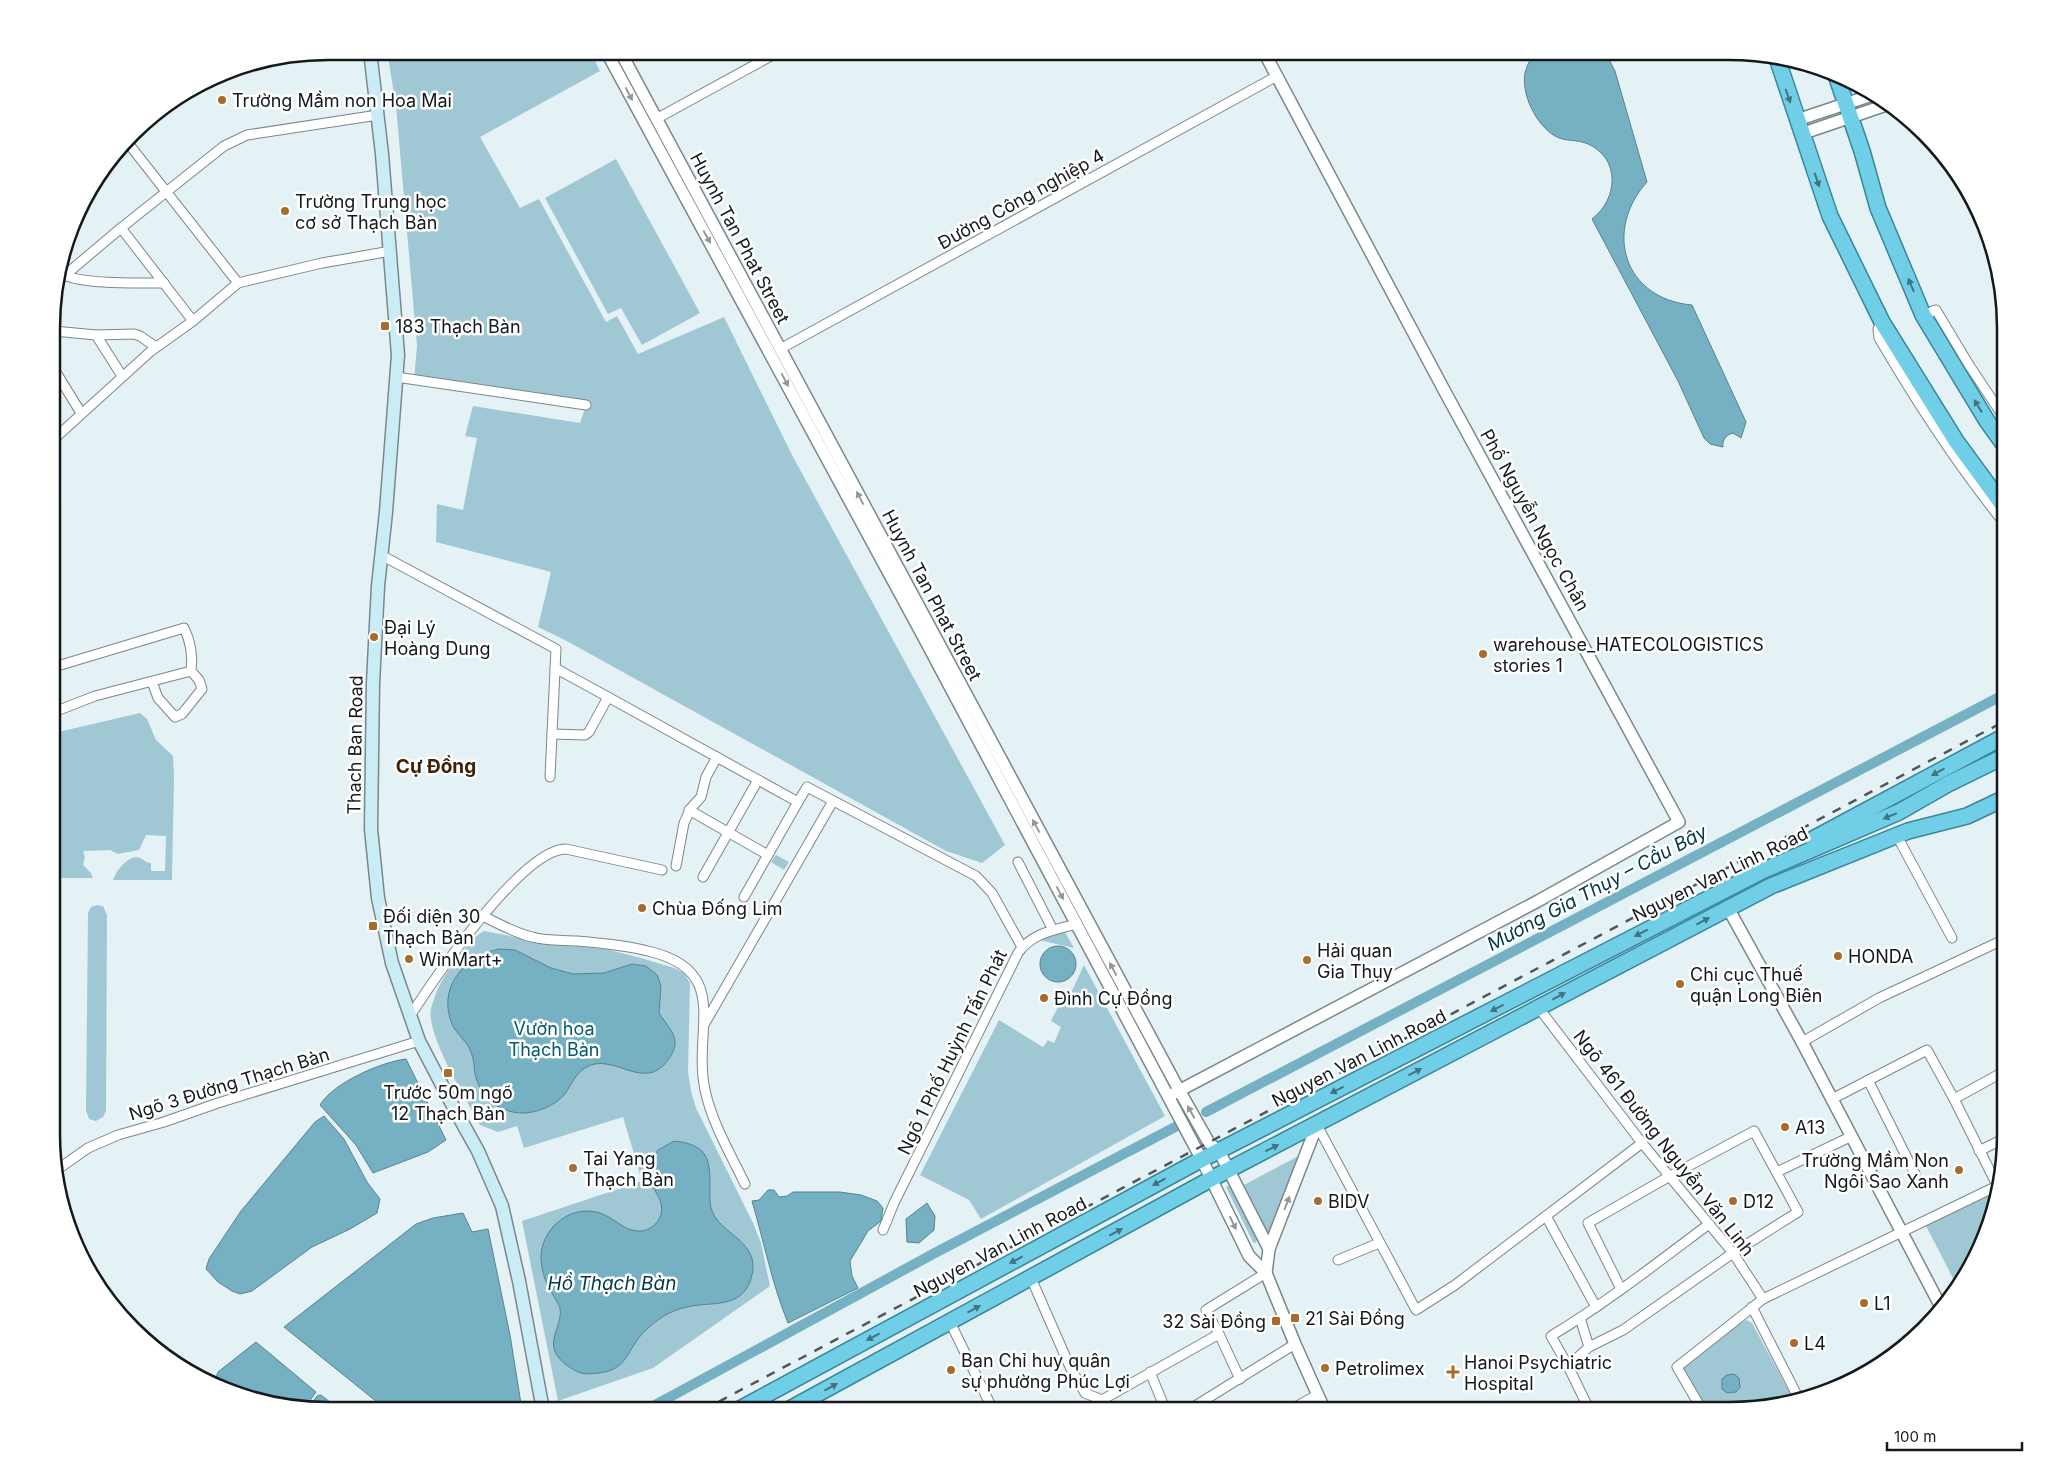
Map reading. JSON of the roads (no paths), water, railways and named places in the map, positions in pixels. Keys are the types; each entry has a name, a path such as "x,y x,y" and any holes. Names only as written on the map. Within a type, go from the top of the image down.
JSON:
{"highway":[{"path":"1779,65 1830,216 1882,322 1956,442 1997,497"},
{"path":"1839,84 1876,203 1923,315 1997,435"},
{"path":"1762,870 1787,853 1997,740"},
{"name":"Nguyen Van Linh Road","path":"753,1402 1219,1151 1762,870 1899,812 1948,784 1997,760"},
{"name":"Nguyen Van Linh Road","path":"803,1402 1228,1170 1771,886 1897,836 1967,816 1997,802"},
{"path":"1365,1076 1373,1094"}],"main road":[{"name":"Thach Ban Road","path":"371,60 391,252 398,355 381,555 373,683 372,829 378,898 392,963 419,1041 478,1150 502,1206 517,1272 541,1402"}],"street":[{"name":"Huynh Tan Phat Street","path":"612,60 651,121"},
{"name":"Huynh Tan Phat Street","path":"624,60 651,121 1008,783 1209,1143 1219,1151 1269,1249"},
{"path":"651,121 763,60"},
{"name":"Phố Nguyễn Ngọc Chân","path":"1179,1090 1538,901 1679,822 1444,390 1268,60"},
{"name":"Đường Công nghiệp 4","path":"775,352 1277,76"},
{"path":"1848,110 1867,98"},
{"path":"1799,127 1848,110 1879,106"},
{"path":"66,271 224,146 247,135 378,115"},
{"path":"131,147 238,283"},
{"path":"121,228 193,321"},
{"path":"60,433 81,412 156,347 193,321 238,283 322,263 391,252"},
{"path":"65,275 107,282 164,283"},
{"path":"1923,315 1936,310 1997,407"},
{"path":"1882,322 1878,329 1879,338 1908,387 1961,466 1997,513"},
{"path":"60,332 96,335 134,334 156,347"},
{"path":"96,335 122,376"},
{"path":"396,377 586,405"},
{"path":"60,379 81,412"},
{"path":"381,555 556,650 550,777"},
{"path":"60,665 184,628 188,636 192,658 191,671 199,680 202,689 182,714 175,717 158,698 152,682"},
{"path":"555,668 798,802"},
{"path":"60,710 95,696 191,671"},
{"path":"552,734 585,735 589,732 608,697"},
{"path":"676,866 682,830 689,810 701,797 706,777 717,757"},
{"path":"703,877 758,780"},
{"name":"Huynh Tan Phat Street","path":"1008,783 1077,924 1202,1160 1249,1256 1266,1273"},
{"path":"744,897 807,787 976,876 992,893 1022,947"},
{"path":"702,1028 833,801"},
{"path":"689,810 768,856"},
{"path":"1897,836 1952,938"},
{"path":"410,1016 444,966 483,916 521,875 543,857 559,849 566,849 662,870"},
{"path":"1018,862 1053,930"},
{"path":"1728,908 1802,1042 1938,1302"},
{"path":"483,916 520,934 534,937 618,945 646,950 674,959 692,971 697,979 704,1008 702,1073 707,1100 716,1124 745,1184"},
{"name":"Ngõ 1 Phố Huỳnh Tấn Phát","path":"883,1230 894,1203 1022,947 1039,934 1077,924"},
{"path":"1802,1042 1879,998 1997,943"},
{"name":"Ngõ 461 Đường Nguyễn Văn Linh","path":"1538,1008 1642,1143 1733,1253 1763,1299"},
{"name":"Ngõ 3 Đường Thạch Bàn","path":"62,1166 88,1148 118,1135 419,1041"},
{"path":"1832,1099 1926,1050 1954,1099 1994,1177"},
{"path":"1954,1099 1997,1075"},
{"path":"1868,1080 1915,1174"},
{"path":"1168,1096 1179,1090"},
{"path":"1317,1125 1416,1310 1455,1285 1642,1143"},
{"path":"1317,1125 1269,1249 1266,1273 1320,1402"},
{"path":"1568,1366 1589,1347 1624,1330 1733,1253 1798,1212 1754,1131 1588,1223 1621,1290"},
{"path":"1777,1172 1852,1136"},
{"path":"1979,1151 1997,1142"},
{"path":"1697,1402 1677,1367 1763,1299 1991,1188"},
{"path":"1546,1216 1596,1307"},
{"path":"1586,1402 1551,1336 1621,1290 1709,1224"},
{"path":"1338,1260 1379,1243"},
{"path":"1240,1380 1206,1310 1266,1273"},
{"path":"1031,1278 1070,1367 1085,1393 1102,1400 1219,1334"},
{"path":"1752,1307 1796,1393"},
{"path":"1580,1318 1589,1347"},
{"path":"950,1322 989,1402"},
{"path":"1201,1402 1240,1380 1295,1344"},
{"path":"1150,1372 1163,1402"},
{"path":"1304,1402 1317,1395"}],"water":[{"path":"1530,60 1609,60 1615,71 1647,182 1634,201 1626,221 1624,241 1628,260 1636,276 1650,290 1669,300 1692,305 1746,422 1741,438 1733,433 1726,436 1723,447 1710,444 1704,438 1678,381 1592,219 1601,211 1607,201 1611,190 1611,169 1599,151 1580,141 1555,136 1536,117 1525,90 1524,81"},
{"path":"1058,946 1070,952 1076,964 1070,976 1058,982 1046,976 1040,964 1046,952"},
{"path":"499,949 515,950 551,968 573,974 604,973 632,964 646,966 657,975 661,986 659,1013 675,1040 673,1053 659,1069 649,1073 638,1073 606,1064 595,1064 585,1068 578,1073 564,1095 546,1108 516,1113 497,1106 491,1102 479,1087 471,1052 452,1024 448,1011 448,998 451,986 465,966 486,953"},
{"path":"406,1059 446,1140 428,1152 373,1173 356,1145 320,1105 335,1089 358,1075 384,1064"},
{"path":"324,1116 344,1139 367,1182 380,1199 377,1213 350,1229 312,1247 252,1291 240,1294 232,1291 218,1282 206,1269 209,1259 241,1211 315,1122"},
{"name":"Hồ Thạch Bàn","path":"674,1141 688,1143 704,1153 709,1169 710,1201 713,1212 719,1222 744,1245 750,1254 753,1265 751,1279 740,1296 732,1300 681,1308 659,1319 639,1338 627,1357 610,1371 586,1374 577,1372 563,1362 555,1352 554,1341 560,1319 560,1308 543,1274 541,1255 547,1235 560,1220 569,1215 589,1211 600,1213 632,1230 643,1231 652,1227 662,1212 659,1199 649,1180 647,1166 658,1150"},
{"path":"768,1190 774,1190 779,1197 787,1196 793,1192 840,1192 861,1195 877,1201 883,1208 881,1221 868,1231 850,1261 852,1276 858,1288 788,1323 773,1278 752,1201 759,1200"},
{"path":"927,1203 935,1216 934,1230 919,1243 907,1242 906,1219"},
{"path":"463,1213 472,1232 488,1229 510,1335 521,1402 377,1402 284,1327 416,1224 433,1218"},
{"path":"256,1342 316,1392 310,1401 276,1397 226,1382 216,1377 218,1372"},
{"path":"1734,1374 1739,1378 1740,1387 1736,1392 1727,1393 1722,1389 1722,1379 1727,1375"},
{"path":"321,1395 330,1402 313,1401 317,1396"}],"waterway":[{"name":"Mương Gia Thụy – Cầu Bây","path":"1206,1112 1997,698"},
{"path":"661,1402 933,1254 1177,1126"}],"railway":[{"path":"718,1402 1997,725"}],"place":[{"name":"Trường Mầm non Hoa Mai","path":"222,100"},
{"name":"Trường Trung học cơ sở Thạch Bàn","path":"285,211"},
{"name":"183 Thạch Bàn","path":"385,326"},
{"name":"Đại Lý Hoàng Dung","path":"374,637"},
{"name":"warehouse_HATECOLOGISTICS stories 1","path":"1483,654"},
{"name":"Chùa Đống Lim","path":"642,908"},
{"name":"Đối diện 30 Thạch Bàn","path":"373,926"},
{"name":"HONDA","path":"1838,956"},
{"name":"WinMart+","path":"409,959"},
{"name":"Hải quan Gia Thụy","path":"1307,960"},
{"name":"Chi cục Thuế quận Long Biên","path":"1680,984"},
{"name":"Đình Cự Đồng","path":"1044,998"},
{"name":"Trước 50m ngõ 12 Thạch Bàn","path":"448,1073"},
{"name":"A13","path":"1785,1127"},
{"name":"Tai Yang Thạch Bàn","path":"573,1168"},
{"name":"Trường Mầm Non Ngôi Sao Xanh","path":"1959,1170"},
{"name":"BIDV","path":"1318,1201"},
{"name":"D12","path":"1733,1201"},
{"name":"L1","path":"1864,1303"},
{"name":"21 Sài Đồng","path":"1295,1318"},
{"name":"32 Sài Đồng","path":"1276,1321"},
{"name":"L4","path":"1794,1343"},
{"name":"Petrolimex","path":"1325,1368"},
{"name":"Ban Chỉ huy quân sự phường Phúc Lợi","path":"951,1370"},
{"name":"Hanoi Psychiatric Hospital","path":"1453,1372"}],"district":[{"name":"Cự Đồng","path":"436,766"}],"park label":[{"name":"Vườn hoa Thạch Bàn","path":"554,1038"}]}
